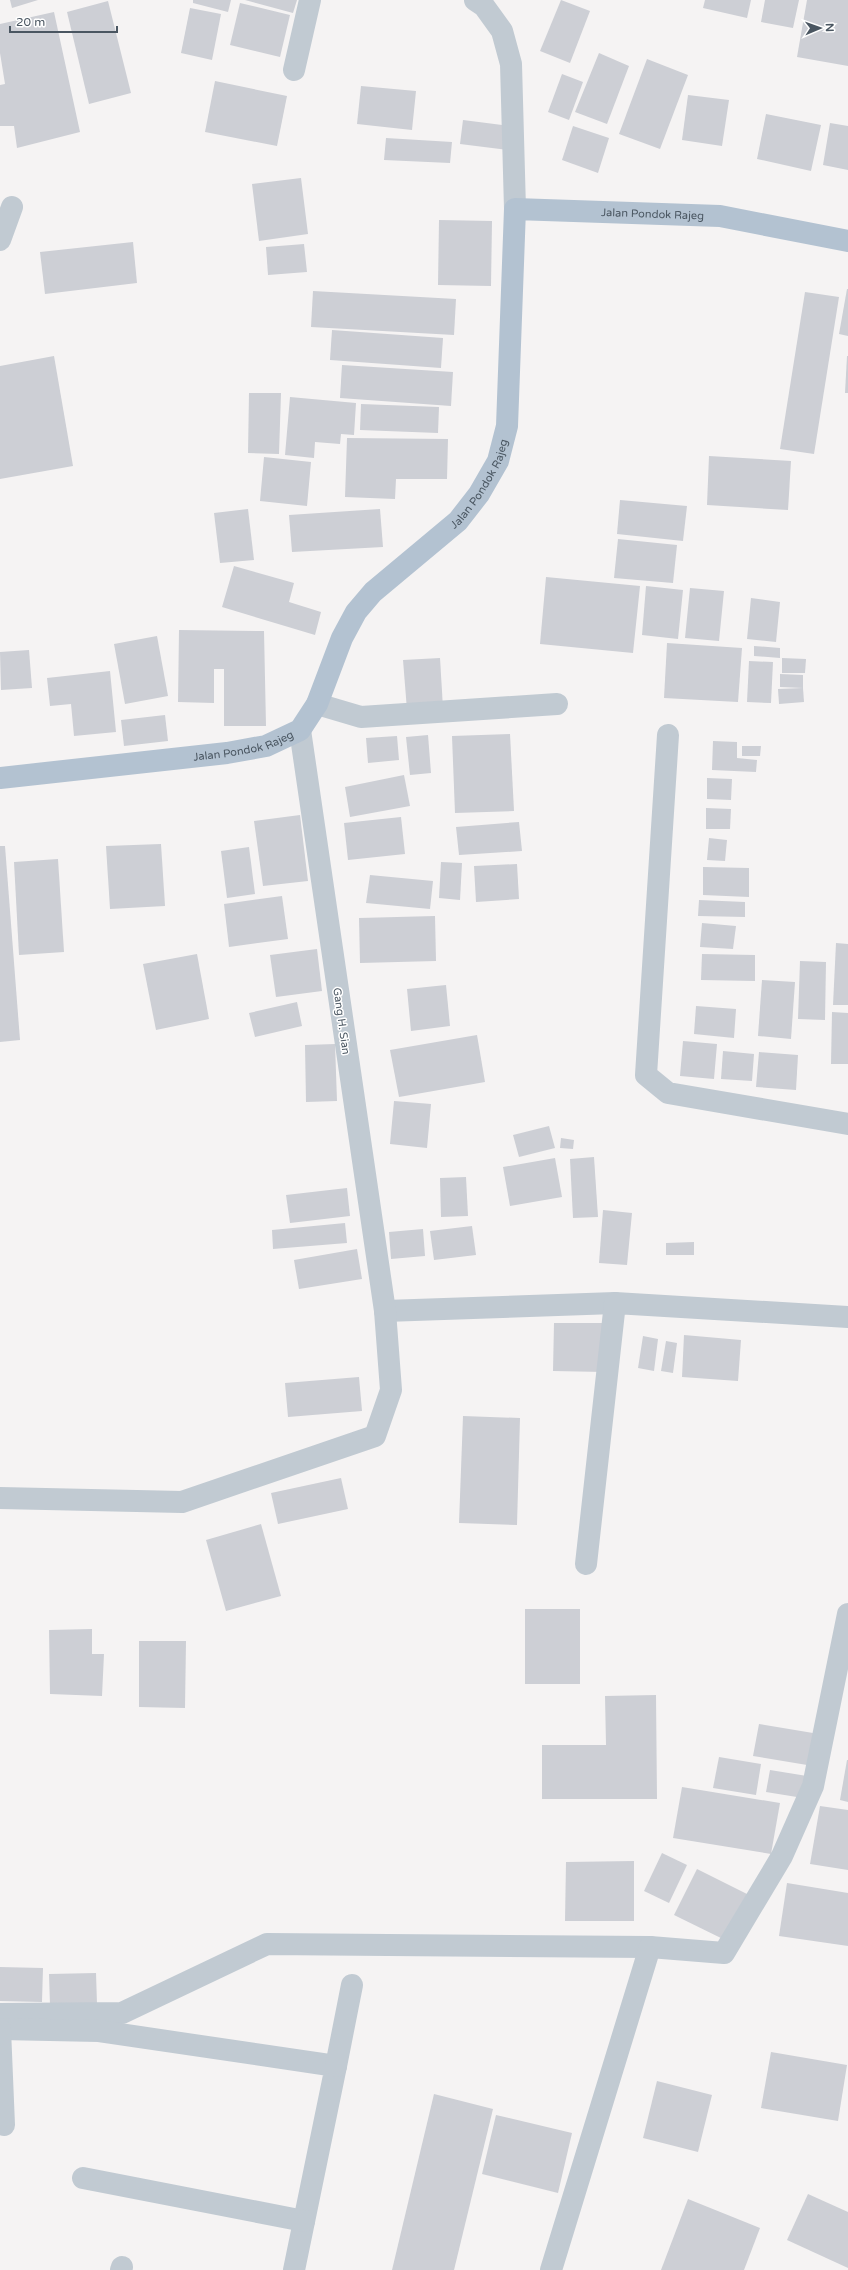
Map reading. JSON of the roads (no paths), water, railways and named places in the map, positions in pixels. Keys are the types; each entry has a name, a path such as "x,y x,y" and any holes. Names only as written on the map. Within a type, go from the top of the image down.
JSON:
{"main road":[{"name":"Jalan Pondok Rajeg","path":"0,778 227,752 266,746 300,730 317,704 342,638 356,612 373,592 458,521 479,494 498,461 507,426 515,209 720,216 848,241"}],"street":[{"path":"294,70 310,0"},
{"path":"475,0 484,6 502,31 511,64 515,209"},
{"path":"0,240 12,207"},
{"path":"317,704 361,716 557,704"},
{"name":"Gang H. Sian","path":"0,1498 182,1502 375,1436 391,1390 385,1312 300,730"},
{"path":"668,735 646,1075 668,1093 848,1124"},
{"path":"586,1564 615,1303"},
{"path":"385,1312 615,1303 848,1317"},
{"path":"0,2014 122,2013 267,1944 650,1947 724,1953 782,1856 813,1786 848,1614"},
{"path":"550,2270 650,1947"},
{"path":"294,2270 352,1985"},
{"path":"4,2125 0,2029 99,2031 336,2066"},
{"path":"83,2178 304,2221"}]}
